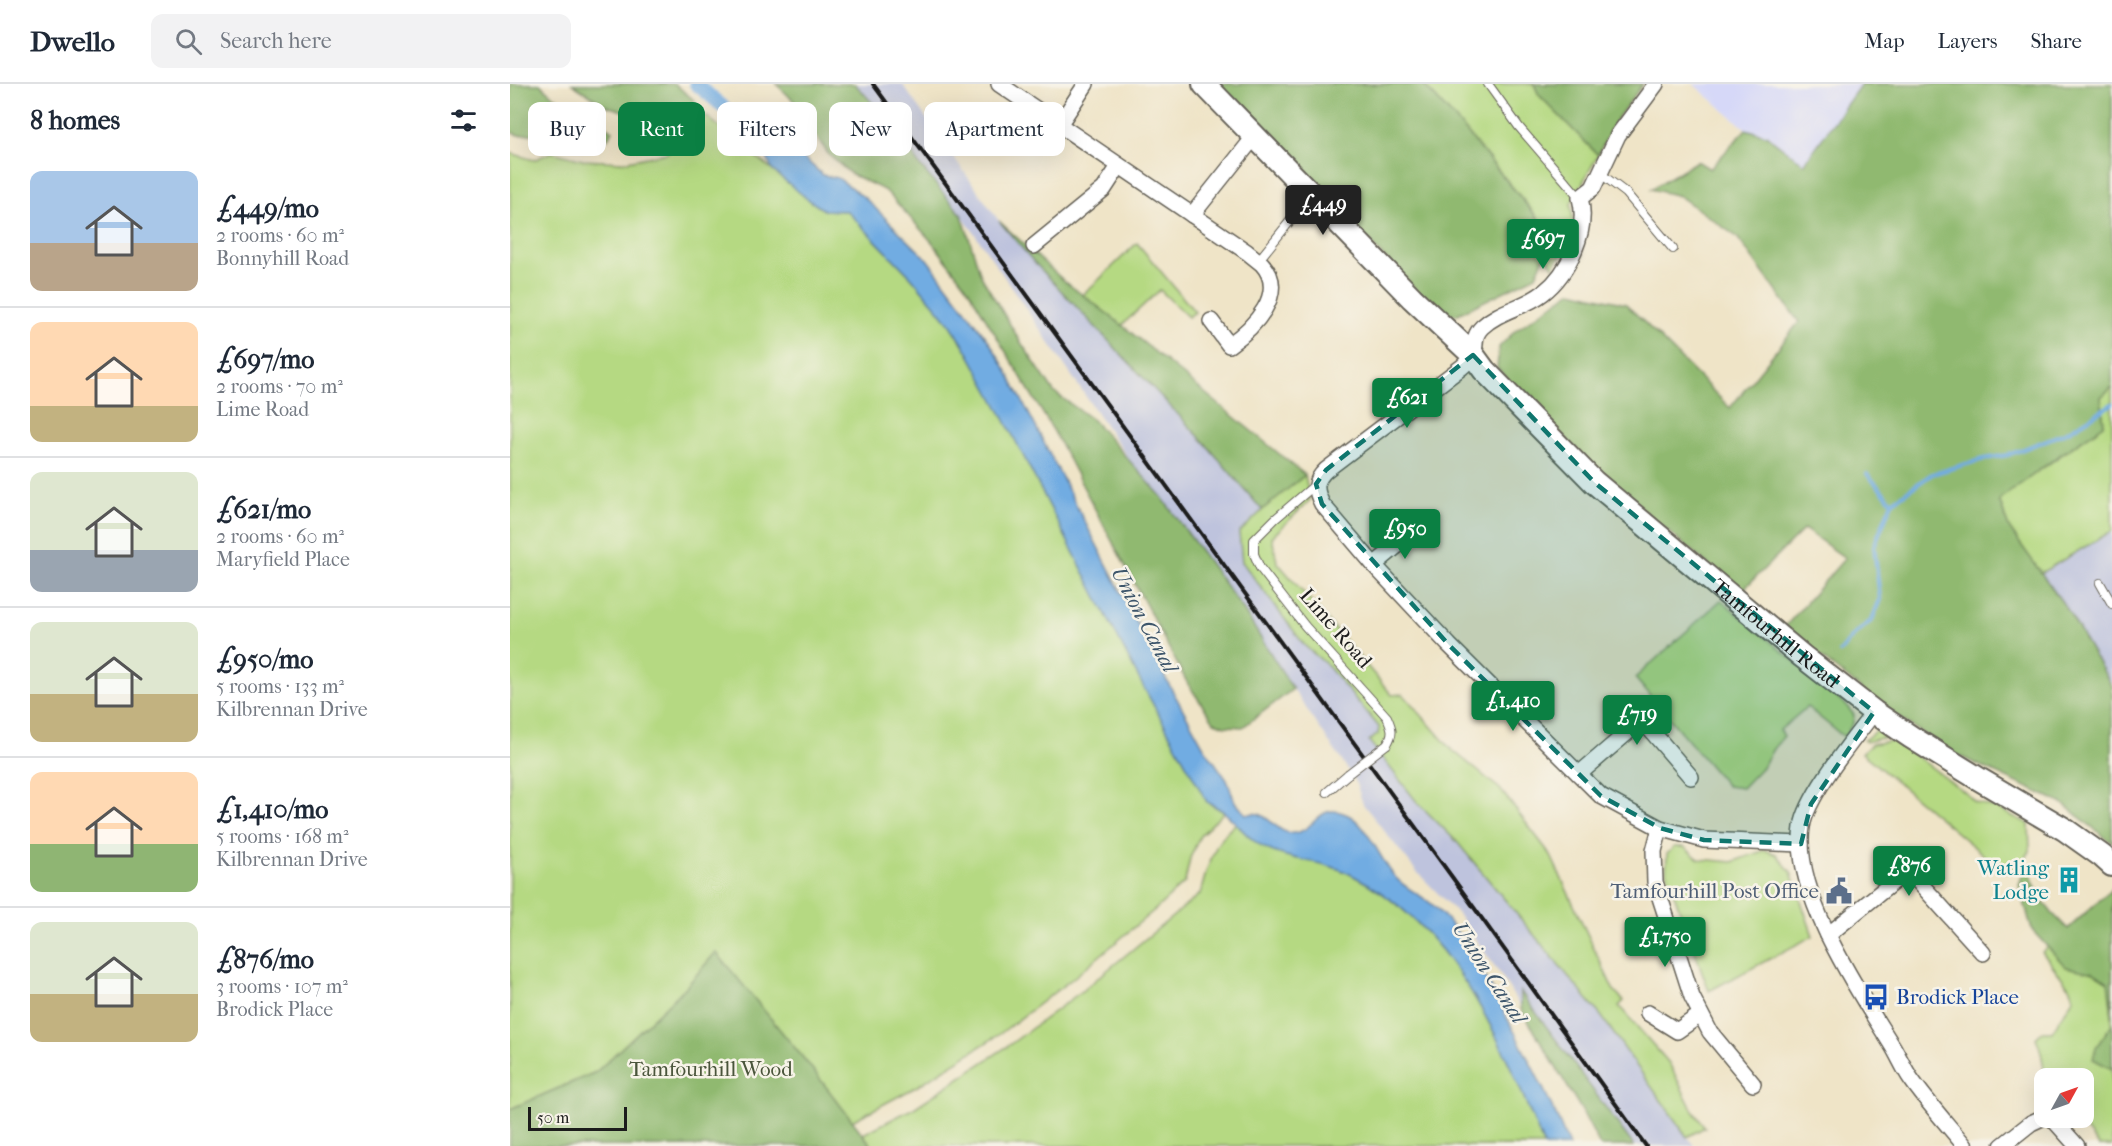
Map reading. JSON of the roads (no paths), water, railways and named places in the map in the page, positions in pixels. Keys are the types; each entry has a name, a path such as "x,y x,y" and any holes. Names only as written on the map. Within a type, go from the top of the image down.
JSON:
{"main road":[{"name":"Tamfourhill Road","path":"1204,84 1412,298 1473,355 1484,370 1594,482 1776,634 1874,712 1979,779 2064,829 2112,865"}],"street":[{"path":"999,84 1025,102"},
{"path":"1065,116 1086,84"},
{"path":"1656,84 1618,135 1593,188 1580,198 1582,205 1578,240 1557,279 1542,294 1495,316 1482,327 1474,336 1473,355 1462,367 1326,470 1319,476 1316,484 1322,504 1374,565 1449,645 1601,796 1660,828 1704,840 1801,844"},
{"path":"1065,129 1263,265 1270,279 1271,294 1264,309 1246,333 1229,345 1210,321"},
{"path":"1192,215 1255,136"},
{"path":"1034,246 1104,189 1119,166"},
{"path":"1374,565 1416,530"},
{"path":"1874,712 1831,770 1810,804 1802,825 1803,869 1828,934 1860,996 1910,1078 1965,1146"},
{"path":"1579,774 1642,720 1691,777"},
{"path":"1660,828 1654,851 1655,882 1692,997 1710,1032 1753,1084"},
{"path":"1828,934 1908,870 1983,953"},
{"path":"1648,1013 1677,1031 1700,1016"},
{"path":"2002,1146 2034,1122"},
{"path":"2061,1128 2077,1146"}],"lane":[{"path":"1488,84 1519,127 1580,198"},
{"path":"1601,174 1626,193 1673,249"},
{"path":"1258,261 1299,210"},
{"name":"Lime Road","path":"1316,484 1254,540 1254,554 1260,568 1305,626 1387,717 1392,728 1392,736 1387,744 1327,792"},
{"path":"2100,583 2112,604"}],"water":[{"path":"766,156 802,156 823,175 838,178 865,198 927,259 989,341 1008,373 1166,679 1204,747 1227,780 1235,802 1246,814 1259,814 1280,829 1290,833 1302,831 1329,811 1346,814 1361,825 1396,878 1436,908 1470,951 1543,1088 1569,1146 1544,1146 1511,1068 1471,991 1447,956 1419,924 1387,897 1350,874 1331,866 1281,855 1264,847 1252,839 1224,812 1207,802 1143,686 997,405 951,325 912,278 847,211 824,210 772,170"}],"waterway":[{"name":"Union Canal","path":"696,84 718,102"},
{"path":"1840,652 1854,635 1872,620 1880,599 1874,546 1892,502 1932,474 1984,459 2008,455 2067,432 2112,404"},
{"path":"1867,474 1892,502"}],"railway":[{"path":"873,84 1646,1146"}],"place":[{"name":"Watling Lodge","path":"2069,880"},
{"name":"Tamfourhill Post Office","path":"1839,891"},
{"name":"Brodick Place","path":"1876,997"}],"park label":[{"name":"Tamfourhill Wood","path":"711,1069"}]}
